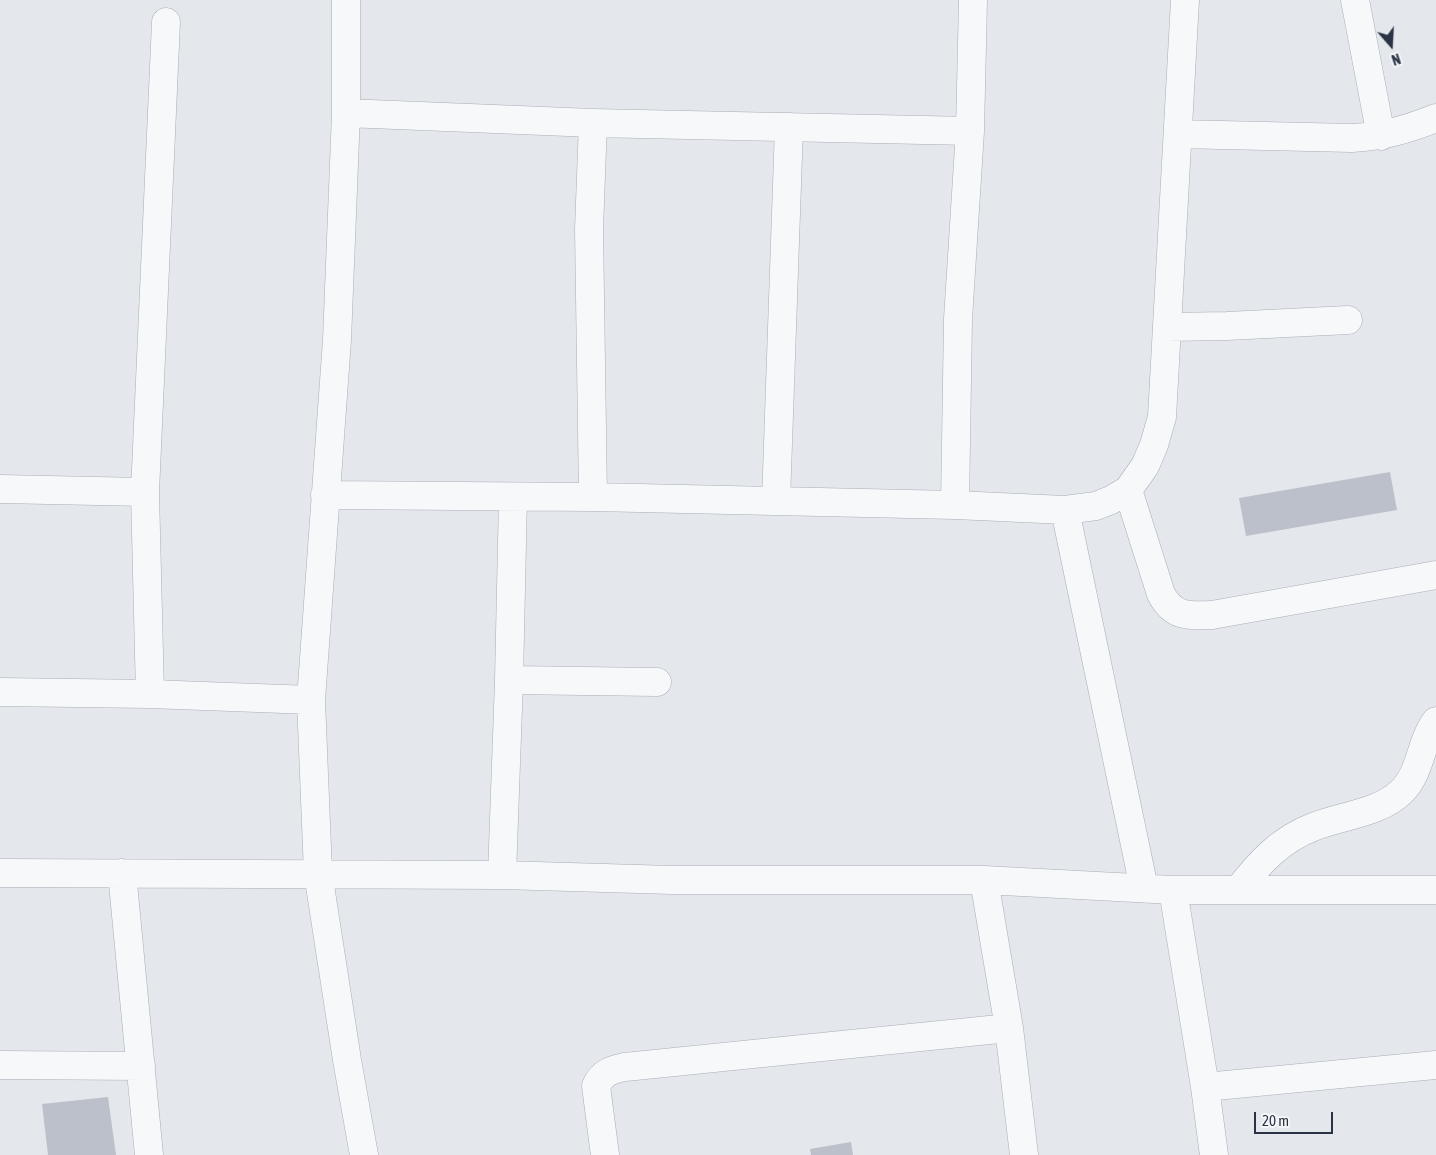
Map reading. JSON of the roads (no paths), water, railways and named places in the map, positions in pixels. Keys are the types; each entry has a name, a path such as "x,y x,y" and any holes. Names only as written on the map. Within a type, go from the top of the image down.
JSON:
{"street":[{"path":"346,0 346,113 337,330 311,700 318,873 364,1155"},
{"path":"955,505 958,319 970,131 973,0"},
{"path":"325,496 776,500 1064,510 1096,506 1111,500 1128,490 1145,466 1154,446 1162,417 1185,0"},
{"path":"1355,0 1381,136"},
{"path":"150,694 145,492 166,22"},
{"path":"346,113 593,123 970,131"},
{"path":"1178,134 1352,138 1381,136 1405,130 1436,118"},
{"path":"593,123 589,228 593,497"},
{"path":"776,500 789,127"},
{"path":"1167,326 1227,326 1348,320"},
{"path":"0,489 145,492"},
{"path":"1128,490 1161,594 1167,606 1177,612 1192,616 1212,615 1436,575"},
{"path":"502,875 509,680 512,497"},
{"path":"1064,510 1144,888"},
{"path":"509,680 657,682"},
{"path":"0,692 150,694 311,700"},
{"path":"1238,890 1268,855 1289,840 1312,827 1386,803 1401,792 1412,780 1429,732 1436,721"},
{"path":"0,873 318,873 502,875 672,880 984,880 1173,890 1436,890"},
{"path":"122,873 149,1155"},
{"path":"984,880 1009,1028 1024,1155"},
{"path":"1173,890 1205,1087 1214,1155"},
{"path":"605,1155 596,1086 599,1080 609,1071 625,1067 1009,1028"},
{"path":"0,1064 141,1066"},
{"path":"1205,1087 1436,1066"}]}
